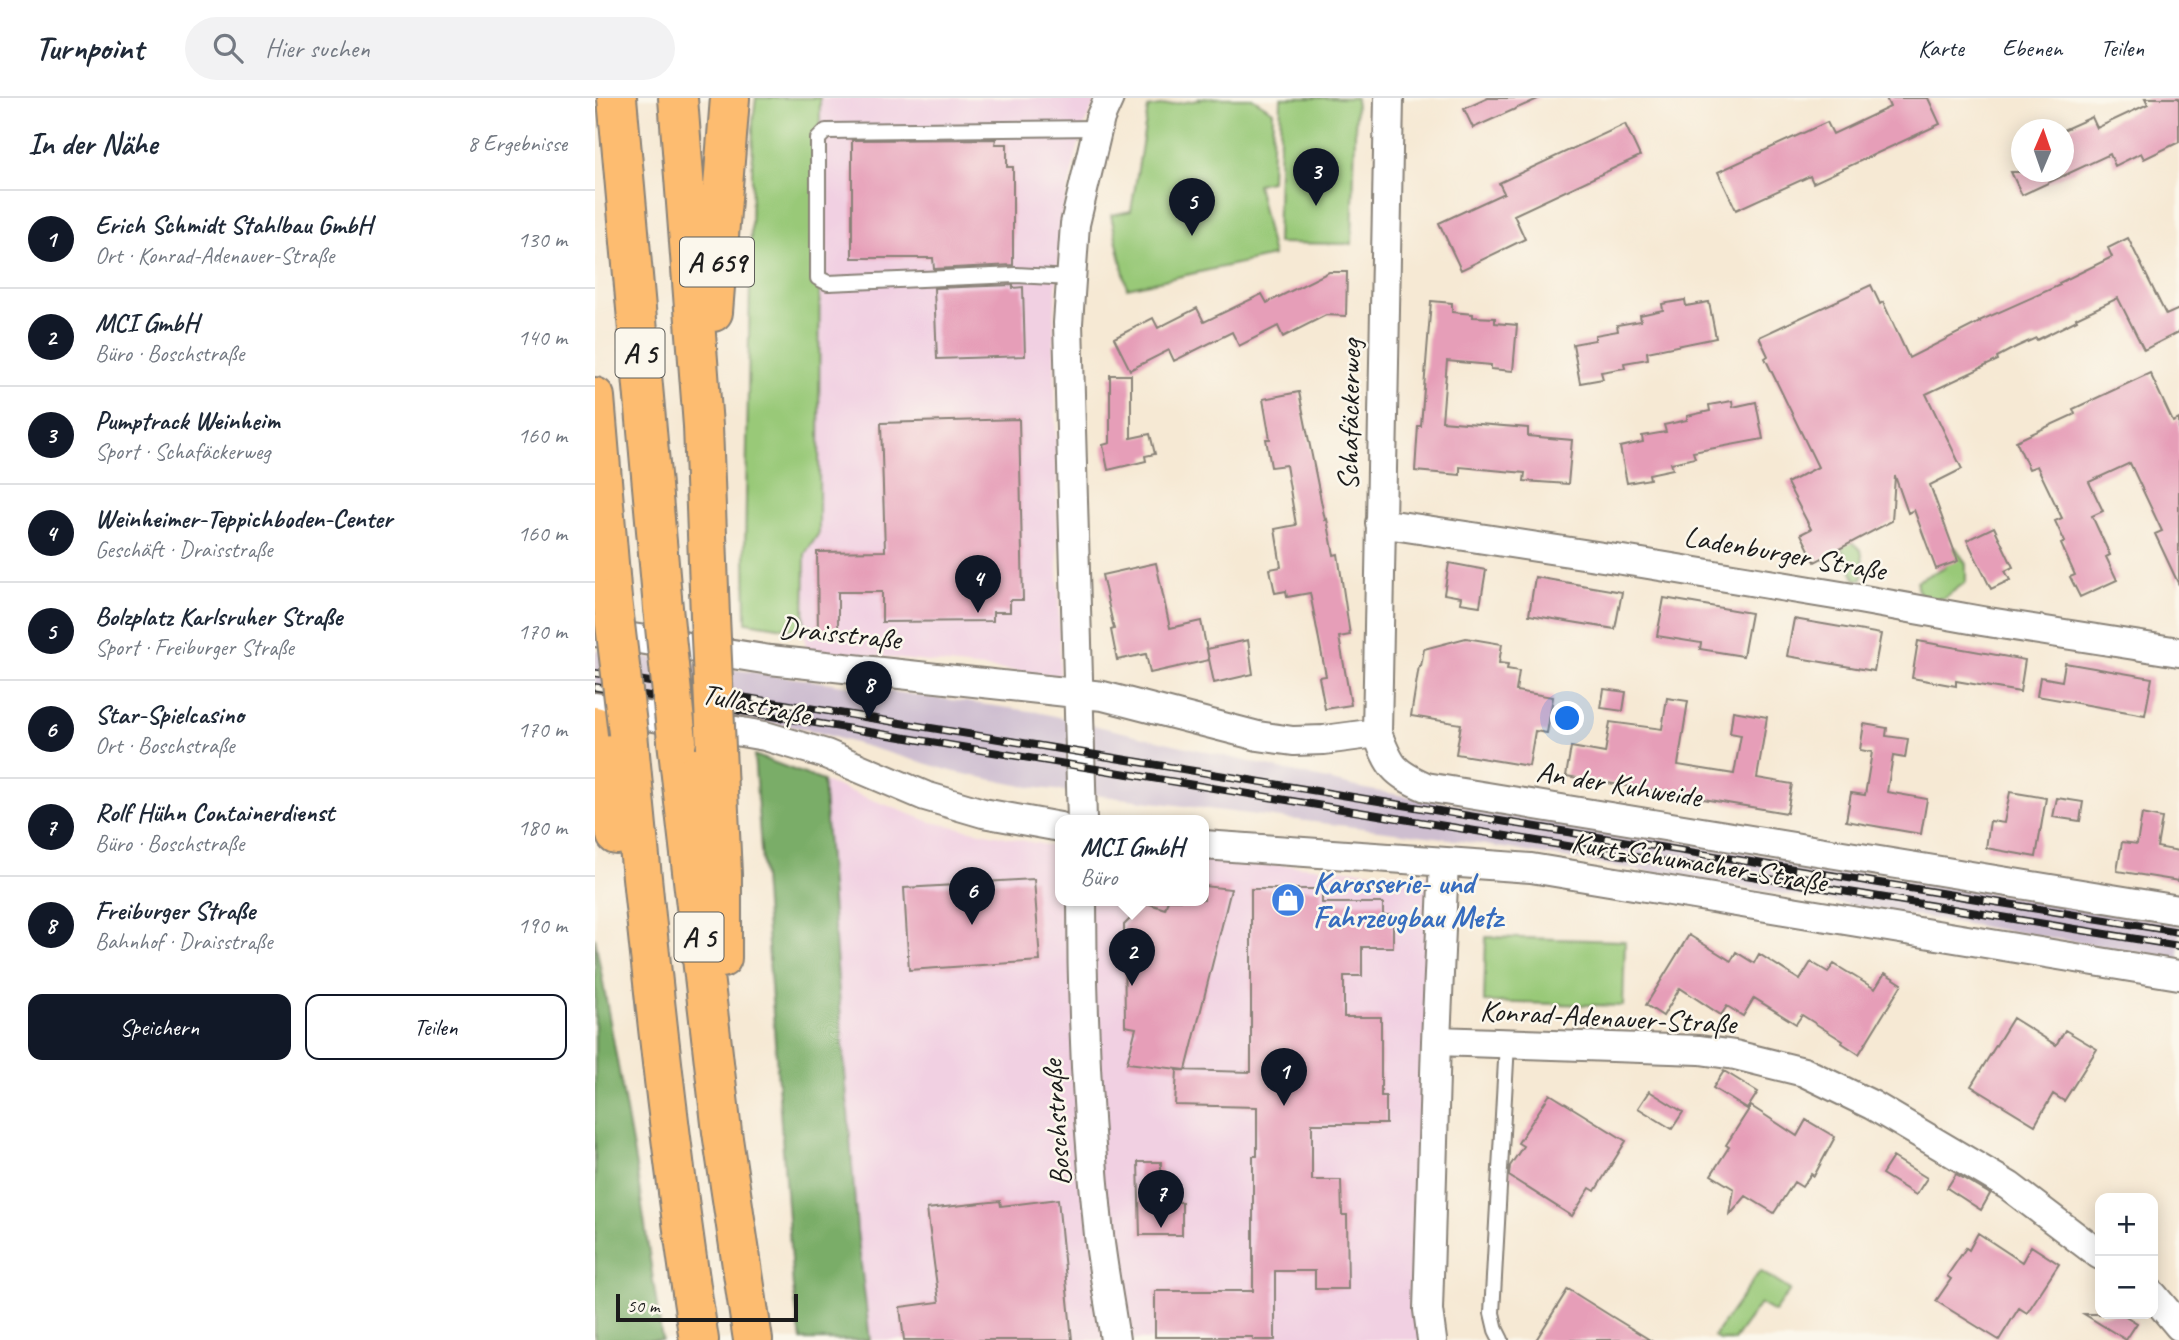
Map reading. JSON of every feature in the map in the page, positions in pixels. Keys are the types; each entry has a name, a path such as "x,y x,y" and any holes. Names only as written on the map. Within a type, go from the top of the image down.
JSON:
{"highway":[{"name":"A 5","path":"617,98 677,741 722,1132 753,1340"},
{"path":"678,98 703,426 722,874 722,1132"},
{"name":"A 659","path":"703,426 730,98"},
{"name":"A 5","path":"595,397 606,729 652,990 677,1198 699,1340"}],"street":[{"path":"1082,815 1068,323 1075,224 1100,118 1109,98"},
{"name":"Schafäckerweg","path":"1377,733 1389,98"},
{"name":"Ladenburger Straße","path":"1380,523 1642,562 1957,617 2179,652"},
{"name":"Draisstraße","path":"603,616 770,660 1078,692"},
{"path":"1078,692 1258,736 1293,741 1377,733"},
{"name":"Tullastraße","path":"595,707 765,736 826,754 925,796 983,813 1055,826"},
{"name":"An der Kuhweide","path":"1377,733 1387,758 1402,776 1426,787 2179,910"},
{"name":"Kurt-Schumacher-Straße","path":"1209,845 1531,868 2179,975"},
{"name":"Konrad-Adenauer-Straße","path":"1432,1340 1428,1311 1444,862"},
{"name":"Boschstraße","path":"1082,906 1082,1007 1088,1120 1099,1237 1115,1340"},
{"name":"Konrad-Adenauer-Straße","path":"1436,1041 1700,1050 1735,1055 1804,1072 1872,1105 2009,1186 2095,1251"},
{"path":"2158,1301 2179,1326"}],"lane":[{"path":"1071,278 1016,275 828,283 818,278 818,139 826,131 1098,128"},
{"path":"1501,1340 1492,1313 1507,1043"}],"shaded area":[{"path":"820,98 1097,98 1082,130 1061,220 1054,323 1060,676 806,649 805,554 819,532"},
{"path":"595,650 1037,712 1370,790 2179,924 2179,959 1443,838 1023,786 955,772 806,729 595,694"},
{"path":"823,781 931,822 1055,847 1055,906 1209,906 1209,859 1428,875 1425,1340 870,1340 857,1230"}],"green space":[{"path":"756,98 820,98 819,533 805,554 804,631 746,622 753,121"},
{"path":"1199,98 1252,98 1273,111 1271,181 1257,184 1273,256 1127,288 1111,215 1131,211 1148,108"},
{"path":"1281,98 1356,98 1352,244 1277,243"},
{"path":"1832,525 1861,550 1862,580 1855,579"},
{"path":"1948,547 1956,548 1966,564 1966,582 1944,598 1929,600 1919,592 1917,581 1945,567"},
{"path":"754,755 823,781 857,1230 870,1340 801,1340 793,1288"},
{"path":"1486,937 1625,941 1623,1006 1484,1002"},
{"path":"595,938 637,1172 662,1340 595,1340"},
{"path":"1760,1271 1790,1290 1774,1312 1760,1304 1734,1340 1719,1340 1714,1336"}],"building":[{"path":"1488,98 1540,98 1473,128 1464,109"},
{"path":"1886,98 1928,98 1940,124 1813,183 1810,176 1736,210 1718,172 1827,122 1833,134 1890,107"},
{"path":"2145,98 2179,98 2179,142 2144,159 2141,153 2115,166 2110,154 2074,171 2074,125 2092,117 2097,128 2148,104"},
{"path":"1625,124 1640,156 1514,215 1525,239 1461,270 1439,223 1504,193 1499,183"},
{"path":"996,139 995,144 1007,144 1007,167 1013,167 1013,265 934,269 933,258 852,258 852,140"},
{"path":"2016,182 2050,182 2022,195"},
{"path":"2128,238 2166,315 2179,309 2179,332 2144,350 2118,298 1926,394 1962,469 1930,485 1958,561 1936,569 1914,510 1908,513 1895,476 1892,521 1815,562 1801,534 1811,529 1787,483 1818,467 1765,358 1768,356 1759,337 1871,285 1880,304 1883,302 1909,358 2112,257 2108,248"},
{"path":"1329,272 1347,272 1346,316 1326,315 1283,337 1278,326 1239,346 1232,332 1174,361 1169,350 1130,370 1114,338 1153,318 1158,328 1197,308 1204,322 1262,294 1267,303"},
{"path":"1013,285 1013,288 1023,287 1025,356 937,359 934,288"},
{"path":"1685,300 1686,306 1709,302 1716,338 1647,352 1648,359 1624,363 1625,368 1601,372 1603,379 1580,383 1573,344 1595,340 1595,335 1618,331 1617,325 1641,321 1640,315 1663,310 1662,304"},
{"path":"1431,301 1452,303 1452,312 1495,318 1495,323 1517,325 1513,371 1491,369 1491,365 1447,361 1442,421 1528,428 1528,436 1572,440 1568,484 1524,481 1525,473 1460,467 1460,475 1415,471"},
{"path":"2150,373 2173,422 2179,419 2179,585 2155,534 2162,531 2130,463 2089,482 2103,511 2092,516 2110,555 2106,557 2117,580 2080,597 2070,577 2075,575 2061,544 2065,542 2055,521 2062,518 2037,466 2029,469 2016,441 2075,414 2073,409"},
{"path":"1110,375 1131,375 1131,438 1150,434 1155,454 1145,456 1146,461 1108,470 1103,445 1110,443"},
{"path":"1299,392 1325,520 1327,519 1334,555 1338,554 1350,635 1339,637 1351,705 1325,709 1319,677 1326,676 1310,593 1287,597 1286,591 1275,593 1270,569 1281,567 1275,529 1296,525 1286,465 1271,467 1266,439 1270,439 1263,399"},
{"path":"1732,401 1733,407 1756,402 1763,439 1693,452 1695,458 1671,463 1673,469 1649,474 1650,479 1627,483 1620,447 1643,442 1642,436 1666,432 1664,425 1710,411 1709,405"},
{"path":"1019,419 1023,600 1010,600 1010,612 993,612 993,621 882,622 882,592 838,592 838,634 818,635 817,552 885,551 881,423"},
{"path":"1994,527 2013,567 2005,571 2010,580 1991,589 1967,540"},
{"path":"1156,563 1170,628 1201,621 1209,660 1150,673 1146,654 1117,660 1111,630 1114,629 1102,575"},
{"path":"1449,563 1486,570 1480,606 1460,603 1461,597 1444,594"},
{"path":"1535,577 1622,592 1615,629 1529,615"},
{"path":"1664,598 1751,613 1743,656 1700,649 1701,643 1657,636"},
{"path":"1794,619 1881,634 1874,671 1787,656"},
{"path":"1466,638 1502,644 1499,663 1508,664 1507,669 1519,671 1516,691 1553,697 1547,733 1535,731 1529,766 1456,754 1461,724 1411,716 1424,649"},
{"path":"1248,640 1253,674 1214,683 1207,649"},
{"path":"1918,641 2025,660 2020,692 1956,681 1956,686 1912,678"},
{"path":"2065,663 2152,678 2145,715 2037,696 2040,677 2062,681"},
{"path":"1604,689 1626,692 1623,711 1601,708"},
{"path":"1667,698 1688,701 1678,765 1734,774 1741,735 1730,733 1733,711 1767,717 1757,778 1792,784 1787,813 1566,776 1571,747 1605,753 1610,722 1662,729"},
{"path":"1864,724 1887,728 1886,736 1908,739 1905,758 1893,756 1887,792 1927,799 1921,834 1846,821 1851,793 1865,795 1872,752 1860,750"},
{"path":"2010,792 2046,798 2036,857 1986,848 1990,821 2004,823"},
{"path":"2057,798 2083,802 2080,821 2053,817"},
{"path":"2142,814 2162,818 2157,847 2179,851 2179,881 2117,871 2122,842 2137,844"},
{"path":"983,875 984,882 1034,879 1040,961 909,970 904,888 955,885 955,877"},
{"path":"1209,887 1231,889 1186,1070 1127,1063 1136,1028 1125,1026 1124,925 1143,906 1165,909 1166,906 1209,906"},
{"path":"1251,889 1322,889 1322,903 1383,903 1383,915 1393,915 1393,947 1362,947 1362,976 1344,976 1344,1017 1381,1017 1381,1096 1386,1096 1386,1124 1312,1124 1312,1180 1341,1180 1342,1215 1347,1215 1348,1289 1315,1289 1315,1271 1275,1271 1275,1340 1253,1340 1253,1337 1155,1337 1155,1291 1253,1291 1253,1156 1257,1156 1257,1107 1175,1105 1177,1070 1251,1072"},
{"path":"1689,935 1731,961 1736,952 1754,963 1759,954 1800,980 1811,962 1828,972 1834,964 1875,989 1885,973 1902,984 1859,1054 1802,1015 1796,1024 1754,998 1743,1016 1727,1006 1721,1015 1680,988 1663,1016 1646,1005"},
{"path":"2013,1018 2056,1045 2065,1030 2097,1049 2064,1101 2053,1094 2035,1125 1971,1086"},
{"path":"1724,1071 1758,1092 1747,1109 1713,1088"},
{"path":"1649,1091 1683,1112 1672,1129 1638,1108"},
{"path":"1550,1094 1626,1141 1595,1191 1590,1188 1572,1216 1509,1176 1510,1166 1523,1146 1518,1143"},
{"path":"1751,1106 1797,1136 1806,1120 1835,1137 1814,1176 1811,1174 1802,1187 1794,1182 1774,1213 1746,1196 1730,1215 1734,1189 1711,1175"},
{"path":"1893,1157 1927,1178 1916,1195 1882,1174"},
{"path":"1138,1162 1161,1162 1161,1202 1182,1202 1182,1235 1140,1235"},
{"path":"1956,1174 1990,1194 1981,1210 1947,1188"},
{"path":"1058,1199 1072,1340 904,1340 900,1307 939,1302 927,1209 1000,1201 1001,1206"},
{"path":"1978,1233 2022,1262 2031,1246 2059,1264 2027,1313 2019,1308 1999,1340 1936,1301 1951,1279 1947,1276 1966,1248 1969,1250"},
{"path":"1568,1289 1611,1316 1650,1340 1536,1340"},
{"path":"2084,1314 2095,1314 2095,1319 2130,1319 2137,1323 2126,1340"}],"railway":[{"path":"595,673 2179,932"},
{"path":"595,687 2179,946"}],"place":[{"name":"Pumptrack Weinheim","path":"1316,206"},
{"name":"Bolzplatz Karlsruher Straße","path":"1192,236"},
{"name":"Weinheimer-Teppichboden-Center","path":"978,613"},
{"name":"Freiburger Straße","path":"869,719"},
{"name":"Karosserie- und Fahrzeugbau Metz","path":"1288,900"},
{"name":"Star-Spielcasino","path":"972,925"},
{"name":"MCI GmbH","path":"1132,986"},
{"name":"Erich Schmidt Stahlbau GmbH","path":"1284,1106"},
{"name":"Rolf Hühn Containerdienst","path":"1161,1228"}]}
